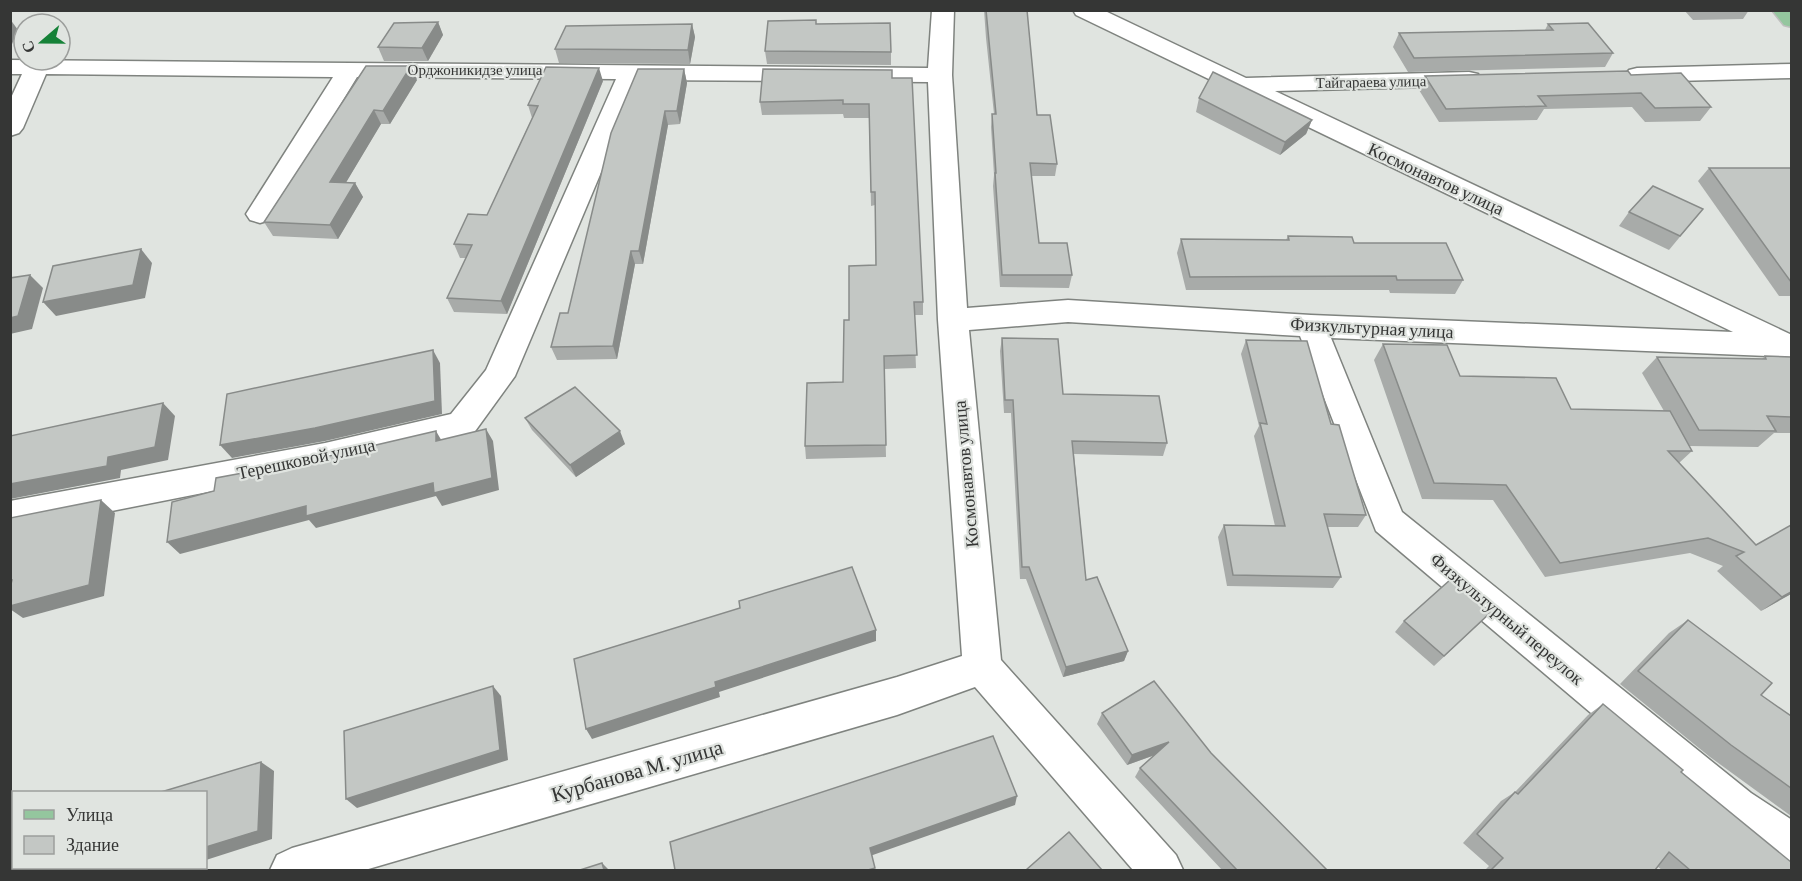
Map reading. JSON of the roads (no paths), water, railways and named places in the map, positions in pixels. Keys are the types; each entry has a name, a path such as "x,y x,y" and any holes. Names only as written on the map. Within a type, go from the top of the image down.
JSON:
{"main road":[{"path":"1783,10 1791,20"}],"street":[{"name":"Космонавтов улица","path":"943,10 940,75 953,320 982,667"},
{"name":"Космонавтов улица","path":"1084,10 1790,346"},
{"name":"Орджоникидзе улица","path":"72,68 940,75"},
{"path":"260,214 350,69"},
{"name":"Терешковой улица","path":"10,516 326,456 461,425 499,376 632,71"},
{"path":"1615,76 1791,71"},
{"path":"10,128 35,72"},
{"name":"Тайгараева улица","path":"1239,85 1486,79"},
{"name":"Физкультурная улица","path":"953,320 1068,311 1311,326 1790,346"},
{"name":"Физкультурный переулок","path":"1311,326 1388,521 1736,808 1791,845"},
{"path":"982,667 1161,870"},
{"name":"Курбанова М. улица","path":"292,870 897,696 982,667"}]}
